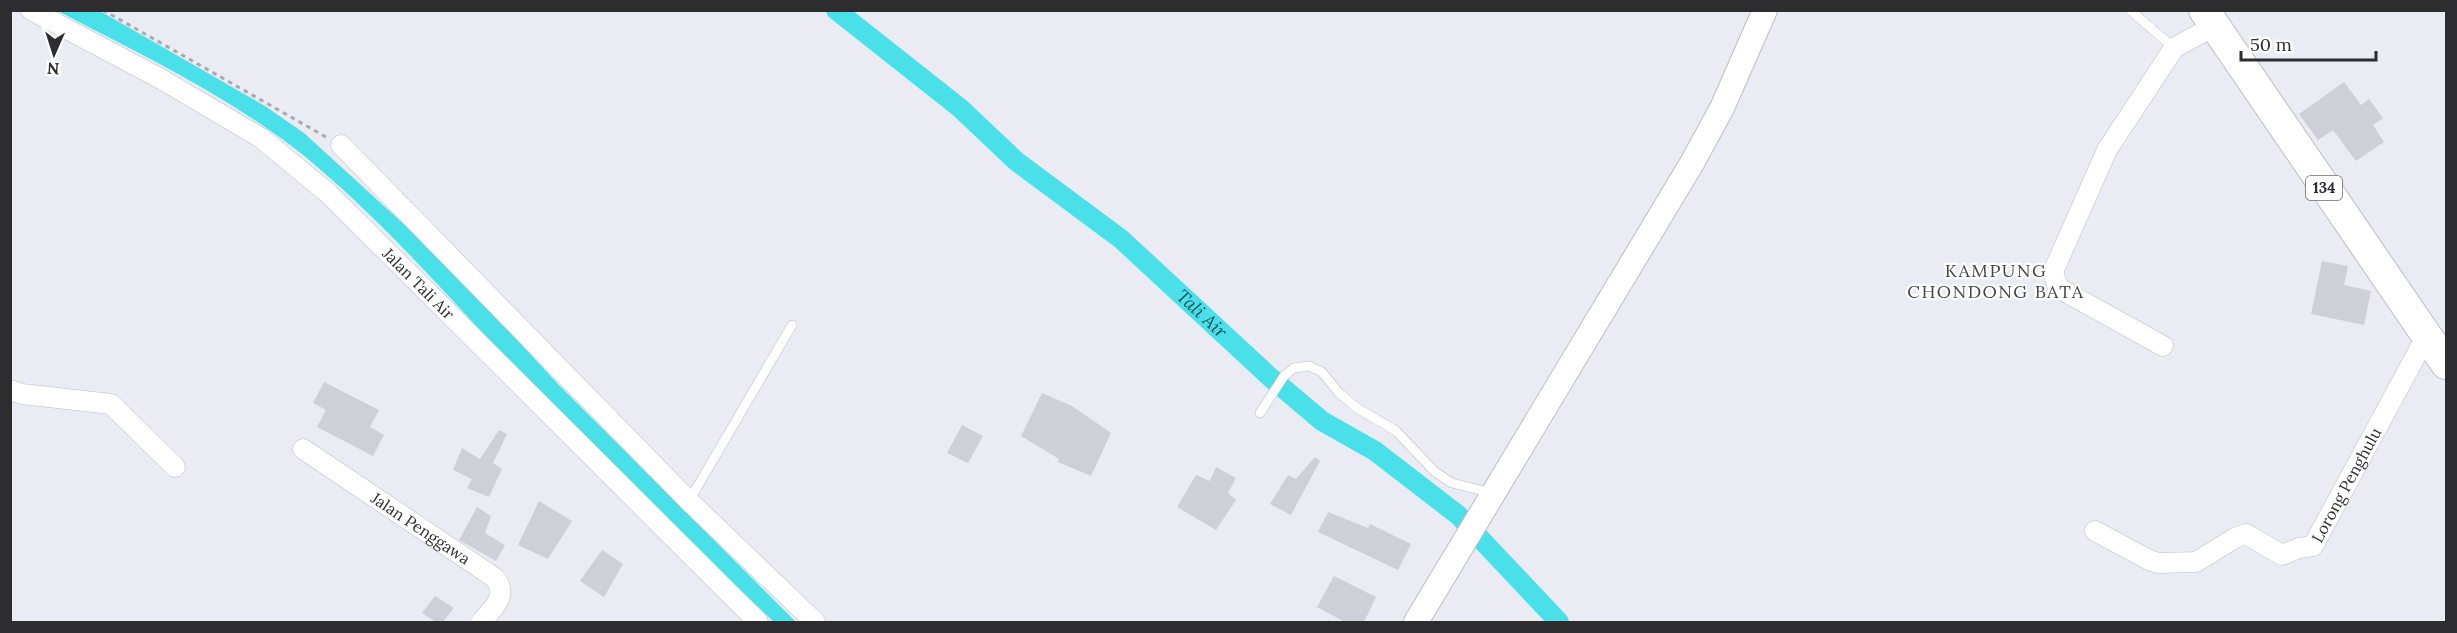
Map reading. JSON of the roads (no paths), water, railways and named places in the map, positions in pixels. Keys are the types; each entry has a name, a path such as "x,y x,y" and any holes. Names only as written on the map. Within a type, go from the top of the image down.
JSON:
{"main road":[{"name":"134","path":"2209,18 2446,364"}],"street":[{"name":"Jalan Tali Air","path":"31,10 161,79 261,138 329,194 759,622"},
{"path":"1416,622 1692,163 1722,108 1765,10"},
{"path":"2163,346 2062,290 2057,285 2053,272 2105,152 2174,48 2209,18"},
{"path":"341,145 689,501 815,622"},
{"name":"Lorong Penghulu","path":"2096,531 2155,562 2196,562 2235,538 2246,534 2282,555 2299,548 2313,546 2426,337"},
{"path":"10,390 22,394 111,404 175,467"},
{"name":"Jalan Penggawa","path":"303,449 495,578 500,586 500,599 481,622"}],"lane":[{"path":"2130,10 2174,48"},
{"path":"689,501 792,325"},
{"path":"1260,413 1284,376 1294,368 1309,366 1322,372 1339,393 1357,408 1396,431 1435,472 1452,483 1494,494"}],"water":[{"path":"58,11 100,11 265,106 304,133 442,259 558,384 796,622 774,622 613,467 550,404 399,243 322,171 293,147 229,104 160,64"}],"waterway":[{"name":"Tali Air","path":"836,10 960,108 1016,161 1121,239 1271,378 1322,421 1375,451 1458,515 1559,622"}],"district":[{"name":"KAMPUNG CHONDONG BATA","path":"1996,281"}]}
